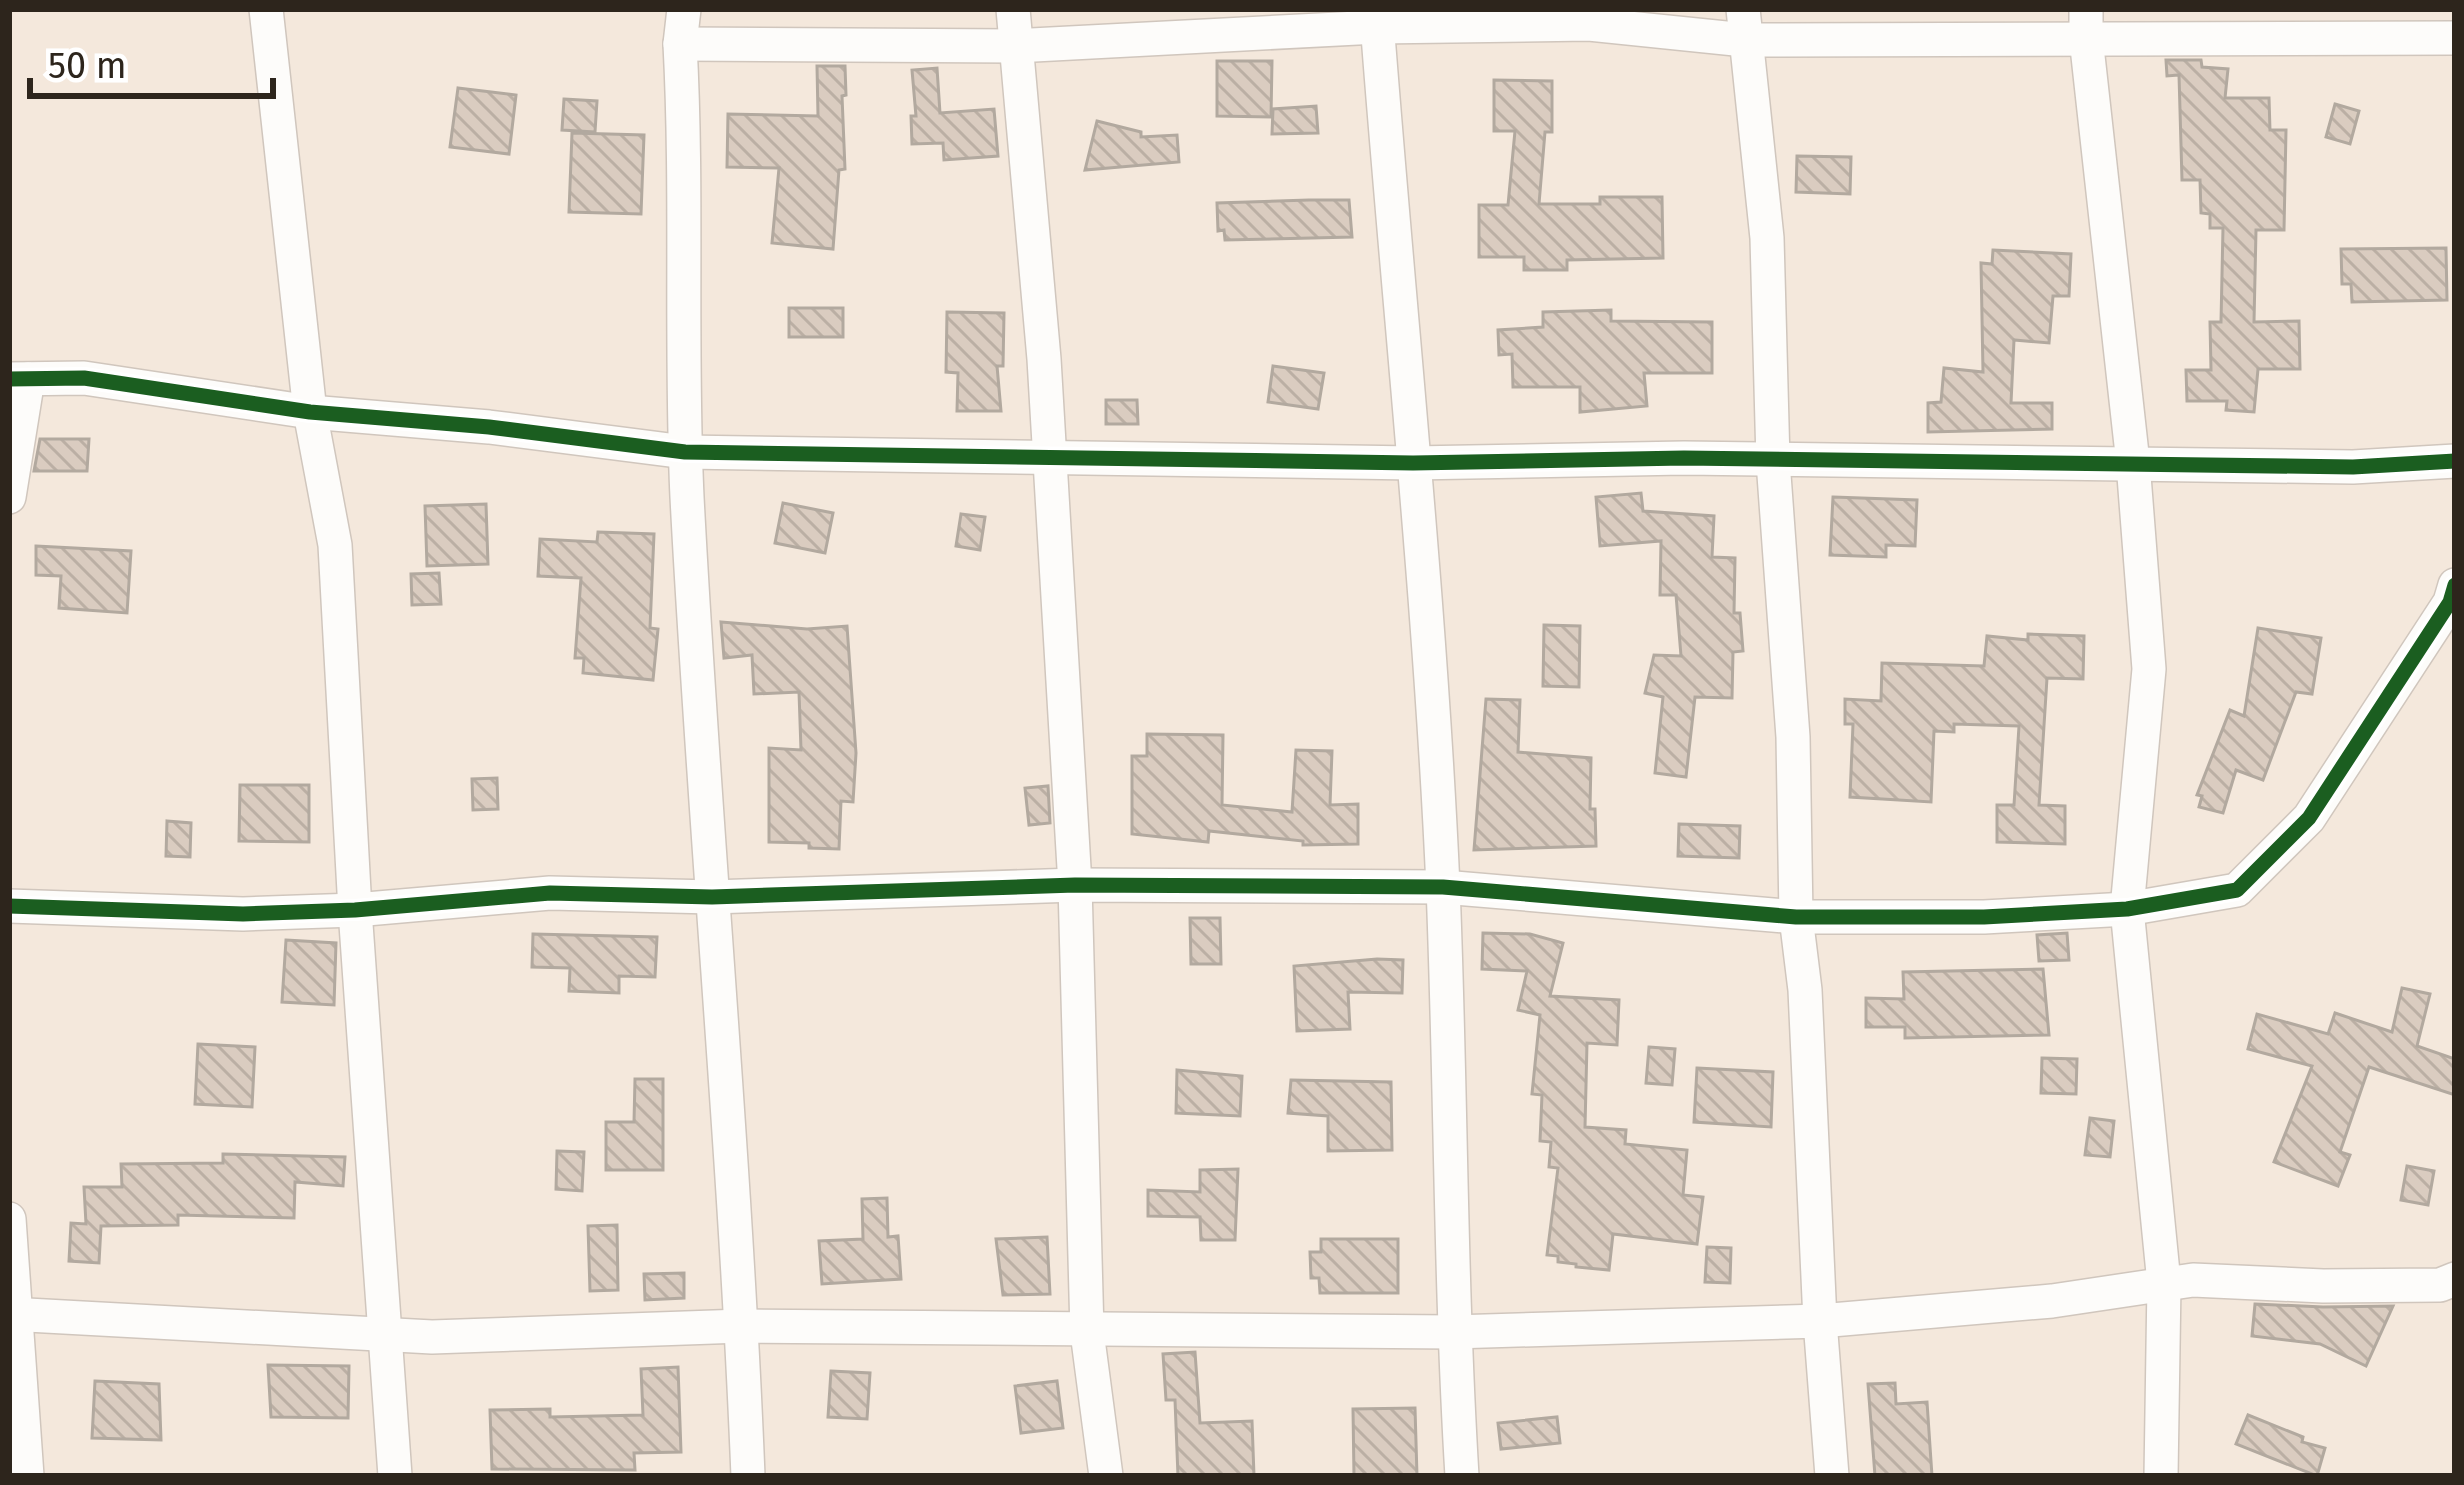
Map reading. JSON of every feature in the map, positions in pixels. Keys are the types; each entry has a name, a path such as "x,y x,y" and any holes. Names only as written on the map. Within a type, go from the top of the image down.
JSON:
{"street":[{"path":"266,9 310,412 335,545 395,1476"},
{"path":"684,9 680,44 685,452 748,1476"},
{"path":"1013,9 1050,456 1075,885 1087,1332 1106,1476"},
{"path":"680,44 1014,46 1376,18 1588,25 2086,24 2455,38"},
{"path":"1376,18 1443,887 1453,1332 1462,1476"},
{"path":"1744,24 1767,238 1773,461 1793,736 1796,916 1805,990 1832,1476"},
{"path":"2086,24 2150,669 2127,909 2164,1283 2161,1476"},
{"path":"9,497 18,379 84,378 310,412 489,427 685,452 1413,463 2353,467 2455,461"},
{"path":"9,906 243,914 355,910 550,892 712,896 1075,885 1443,887 1796,916 1984,917 2127,909 2237,890 2309,818 2450,602 2455,585"},
{"path":"9,1219 12,1314 27,1476"},
{"path":"12,1314 432,1336 924,1325 1087,1332 1453,1332 1820,1321 2052,1300 2193,1280 2323,1286 2450,1276"}],"building":[{"path":"2166,60 2201,60 2202,67 2228,69 2225,98 2269,98 2270,130 2286,130 2284,230 2256,230 2254,322 2299,321 2300,369 2258,369 2254,412 2226,410 2227,401 2187,401 2186,370 2211,370 2210,322 2221,322 2223,228 2210,228 2210,214 2201,213 2200,180 2182,180 2179,75 2167,76"},
{"path":"1217,61 1272,61 1271,117 1217,116"},
{"path":"817,66 845,66 845,169 839,170 833,249 772,243 779,168 727,167 728,114 818,116"},
{"path":"937,68 940,113 994,109 998,156 944,160 943,143 912,144 911,116 916,116 912,70"},
{"path":"1494,80 1552,81 1552,132 1545,132 1539,204 1662,197 1663,258 1567,260 1567,270 1524,270 1524,257 1479,257 1479,205 1508,205 1515,131 1494,131"},
{"path":"458,88 516,95 509,154 450,147"},
{"path":"564,99 597,101 595,132 562,130"},
{"path":"2335,104 2359,111 2350,144 2326,137"},
{"path":"1316,106 1318,133 1272,134 1273,109"},
{"path":"1097,121 1141,132 1141,137 1177,135 1179,162 1085,170"},
{"path":"572,133 644,135 641,214 569,212"},
{"path":"1797,156 1851,157 1850,194 1796,192"},
{"path":"1349,200 1352,237 1225,240 1224,230 1218,231 1217,203"},
{"path":"2446,248 2447,300 2352,302 2351,284 2342,284 2341,249"},
{"path":"1993,250 2071,254 2069,296 2053,296 2049,343 2014,340 2011,403 2052,403 2052,429 1928,432 1928,403 1941,402 1944,368 1983,372 1981,263 1992,264"},
{"path":"789,308 843,308 843,337 789,337"},
{"path":"1611,310 1611,321 1712,322 1712,373 1644,373 1647,406 1580,412 1580,387 1513,387 1512,354 1499,355 1498,330 1543,327 1543,312"},
{"path":"947,312 1004,313 1003,366 997,366 1001,411 957,411 958,373 946,372"},
{"path":"1273,366 1324,373 1318,409 1268,402"},
{"path":"1106,400 1137,400 1138,424 1106,424"},
{"path":"40,439 89,439 87,471 34,471"},
{"path":"1641,493 1643,511 1714,516 1712,557 1735,558 1734,613 1740,613 1743,651 1733,652 1732,698 1695,697 1686,777 1655,773 1663,697 1645,693 1654,655 1681,656 1676,595 1660,595 1661,541 1600,546 1596,497"},
{"path":"1833,497 1917,500 1915,546 1886,545 1886,557 1830,555"},
{"path":"783,503 833,513 825,553 775,543"},
{"path":"486,504 488,564 427,566 425,506"},
{"path":"961,514 985,517 980,550 956,546"},
{"path":"598,532 654,534 650,628 658,629 653,680 583,673 584,658 575,658 581,578 538,576 540,539 597,542"},
{"path":"36,546 131,551 127,613 59,608 61,576 36,575"},
{"path":"439,573 441,604 412,605 411,574"},
{"path":"721,622 807,629 847,626 856,753 853,802 841,801 839,849 769,842 769,748 801,750 799,692 754,694 752,655 724,658"},
{"path":"1544,625 1580,626 1579,687 1543,686"},
{"path":"2258,628 2321,638 2312,694 2296,692 2263,780 2236,770 2223,813 2199,807 2202,796 2197,795 2230,710 2244,716"},
{"path":"2028,634 2084,636 2083,679 2047,678 2039,805 2065,806 2065,844 1997,842 1997,805 2014,805 2019,726 1954,724 1954,732 1934,731 1931,802 1850,797 1853,724 1845,724 1845,699 1881,701 1882,663 1984,666 1987,636 2028,640"},
{"path":"1486,699 1520,700 1518,752 1591,758 1590,809 1595,809 1596,846 1474,850"},
{"path":"1147,734 1223,735 1222,805 1292,812 1296,750 1332,751 1330,805 1358,804 1358,844 1303,845 1303,841 1209,831 1208,842 1132,834 1132,756 1147,756"},
{"path":"497,778 498,809 473,810 472,779"},
{"path":"240,785 309,785 309,842 239,841"},
{"path":"1048,786 1050,823 1029,825 1025,788"},
{"path":"167,821 191,823 190,857 166,856"},
{"path":"1679,824 1740,826 1739,858 1678,856"},
{"path":"1190,918 1220,918 1221,964 1191,964"},
{"path":"1483,933 1530,934 1563,943 1550,996 1619,1000 1617,1045 1587,1043 1585,1127 1626,1130 1625,1144 1687,1150 1683,1195 1703,1197 1697,1244 1613,1234 1609,1270 1576,1267 1547,1255 1558,1168 1549,1167 1551,1142 1540,1141 1542,1095 1532,1094 1540,1015 1518,1010 1527,971 1482,969"},
{"path":"2067,933 2069,960 2039,961 2037,935"},
{"path":"533,934 657,937 655,977 619,976 619,993 569,991 570,968 532,967"},
{"path":"286,940 336,943 334,1005 282,1002"},
{"path":"1403,960 1402,993 1348,992 1350,1029 1297,1031 1294,966"},
{"path":"2043,969 2049,1035 1905,1038 1905,1027 1866,1027 1866,998 1904,999 1903,972"},
{"path":"2402,988 2430,994 2417,1046 2455,1059 2455,1095 2369,1067 2340,1152 2350,1155 2338,1186 2274,1162 2312,1066 2248,1049 2257,1014 2328,1034 2335,1013 2392,1032"},
{"path":"198,1044 255,1047 252,1107 195,1104"},
{"path":"1649,1047 1675,1049 1672,1085 1646,1083"},
{"path":"2042,1058 2077,1059 2076,1094 2041,1093"},
{"path":"1697,1068 1773,1072 1771,1127 1694,1122"},
{"path":"1177,1070 1242,1076 1240,1116 1176,1113"},
{"path":"635,1079 663,1079 663,1170 606,1170 606,1122 634,1122"},
{"path":"1291,1080 1391,1082 1392,1150 1328,1151 1328,1116 1288,1113"},
{"path":"2090,1118 2114,1121 2110,1157 2085,1155"},
{"path":"557,1151 584,1152 582,1191 556,1189"},
{"path":"223,1154 345,1157 343,1186 295,1182 294,1218 178,1215 178,1225 101,1226 99,1263 69,1261 71,1223 86,1224 84,1187 122,1187 121,1164 223,1163"},
{"path":"2407,1166 2434,1171 2428,1205 2401,1200"},
{"path":"1238,1169 1235,1240 1201,1240 1200,1217 1148,1216 1148,1190 1200,1192 1200,1170"},
{"path":"887,1198 888,1237 898,1236 901,1279 822,1284 819,1241 863,1239 862,1199"},
{"path":"617,1225 618,1290 590,1291 588,1226"},
{"path":"1047,1237 1050,1294 1003,1295 996,1239"},
{"path":"1321,1239 1398,1239 1398,1293 1320,1293 1319,1278 1311,1278 1310,1252 1321,1252"},
{"path":"1707,1247 1731,1248 1730,1283 1705,1282"},
{"path":"684,1273 684,1298 645,1300 644,1274"},
{"path":"2255,1304 2393,1306 2366,1366 2320,1344 2252,1336"},
{"path":"1195,1352 1200,1423 1252,1421 1254,1476 1178,1476 1175,1400 1166,1400 1163,1354"},
{"path":"268,1365 349,1366 348,1418 271,1417"},
{"path":"678,1367 681,1452 634,1453 635,1470 492,1469 490,1410 550,1409 550,1417 643,1415 641,1369"},
{"path":"831,1371 870,1373 867,1419 828,1417"},
{"path":"95,1381 159,1384 161,1440 92,1438"},
{"path":"1057,1381 1063,1428 1021,1433 1015,1386"},
{"path":"1895,1383 1896,1404 1927,1402 1932,1476 1875,1476 1868,1384"},
{"path":"1415,1408 1417,1476 1354,1476 1353,1409"},
{"path":"2248,1415 2325,1448 2317,1476 2236,1444"},
{"path":"1557,1417 1560,1443 1501,1449 1498,1423"}],"cycle path":[{"path":"9,379 84,378 310,412 489,427 685,452 1413,463 1684,458 2353,467 2455,461"},
{"path":"9,906 243,914 355,910 550,893 712,897 1075,885 1443,887 1796,917 1984,917 2127,909 2237,890 2309,818 2450,602 2455,585"}]}
